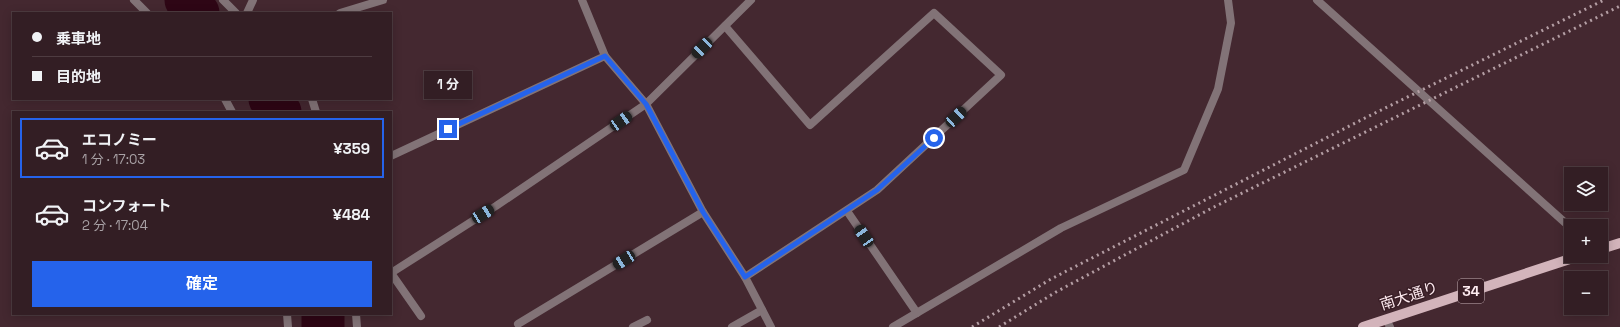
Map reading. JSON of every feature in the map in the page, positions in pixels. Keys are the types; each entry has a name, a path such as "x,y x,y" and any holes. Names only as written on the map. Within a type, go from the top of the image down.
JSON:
{"main road":[{"path":"1608,247 1620,243"},
{"name":"南大通り","path":"1362,327 1388,323 1564,261"}],"street":[{"path":"134,0 146,12"},
{"path":"223,0 235,12"},
{"path":"247,12 253,0"},
{"path":"343,12 384,0"},
{"path":"582,0 605,56 646,104 703,212 745,277 771,327"},
{"path":"392,272 496,206 646,104 751,0"},
{"path":"893,327 1061,228 1184,170 1218,89 1231,23 1228,0"},
{"path":"1317,0 1564,222"},
{"path":"725,26 810,125 934,13 1001,75 877,190 745,277"},
{"path":"392,156 605,56"},
{"path":"226,100 231,111"},
{"path":"312,100 316,111"},
{"path":"847,210 917,313"},
{"path":"518,324 703,212"},
{"path":"392,274 421,316"},
{"path":"732,327 762,310"},
{"path":"287,315 288,327"},
{"path":"356,315 357,327"},
{"path":"633,327 647,320"}],"waterway":[{"path":"186,0 197,12"},
{"path":"271,100 279,111"},
{"path":"323,315 323,327"}],"railway":[{"path":"972,327 1051,279 1365,118 1604,0"},
{"path":"999,327 1056,292 1212,208 1620,6"}],"route":[{"path":"448,129 605,56 646,104 703,212 745,277 877,190 934,138"}]}
